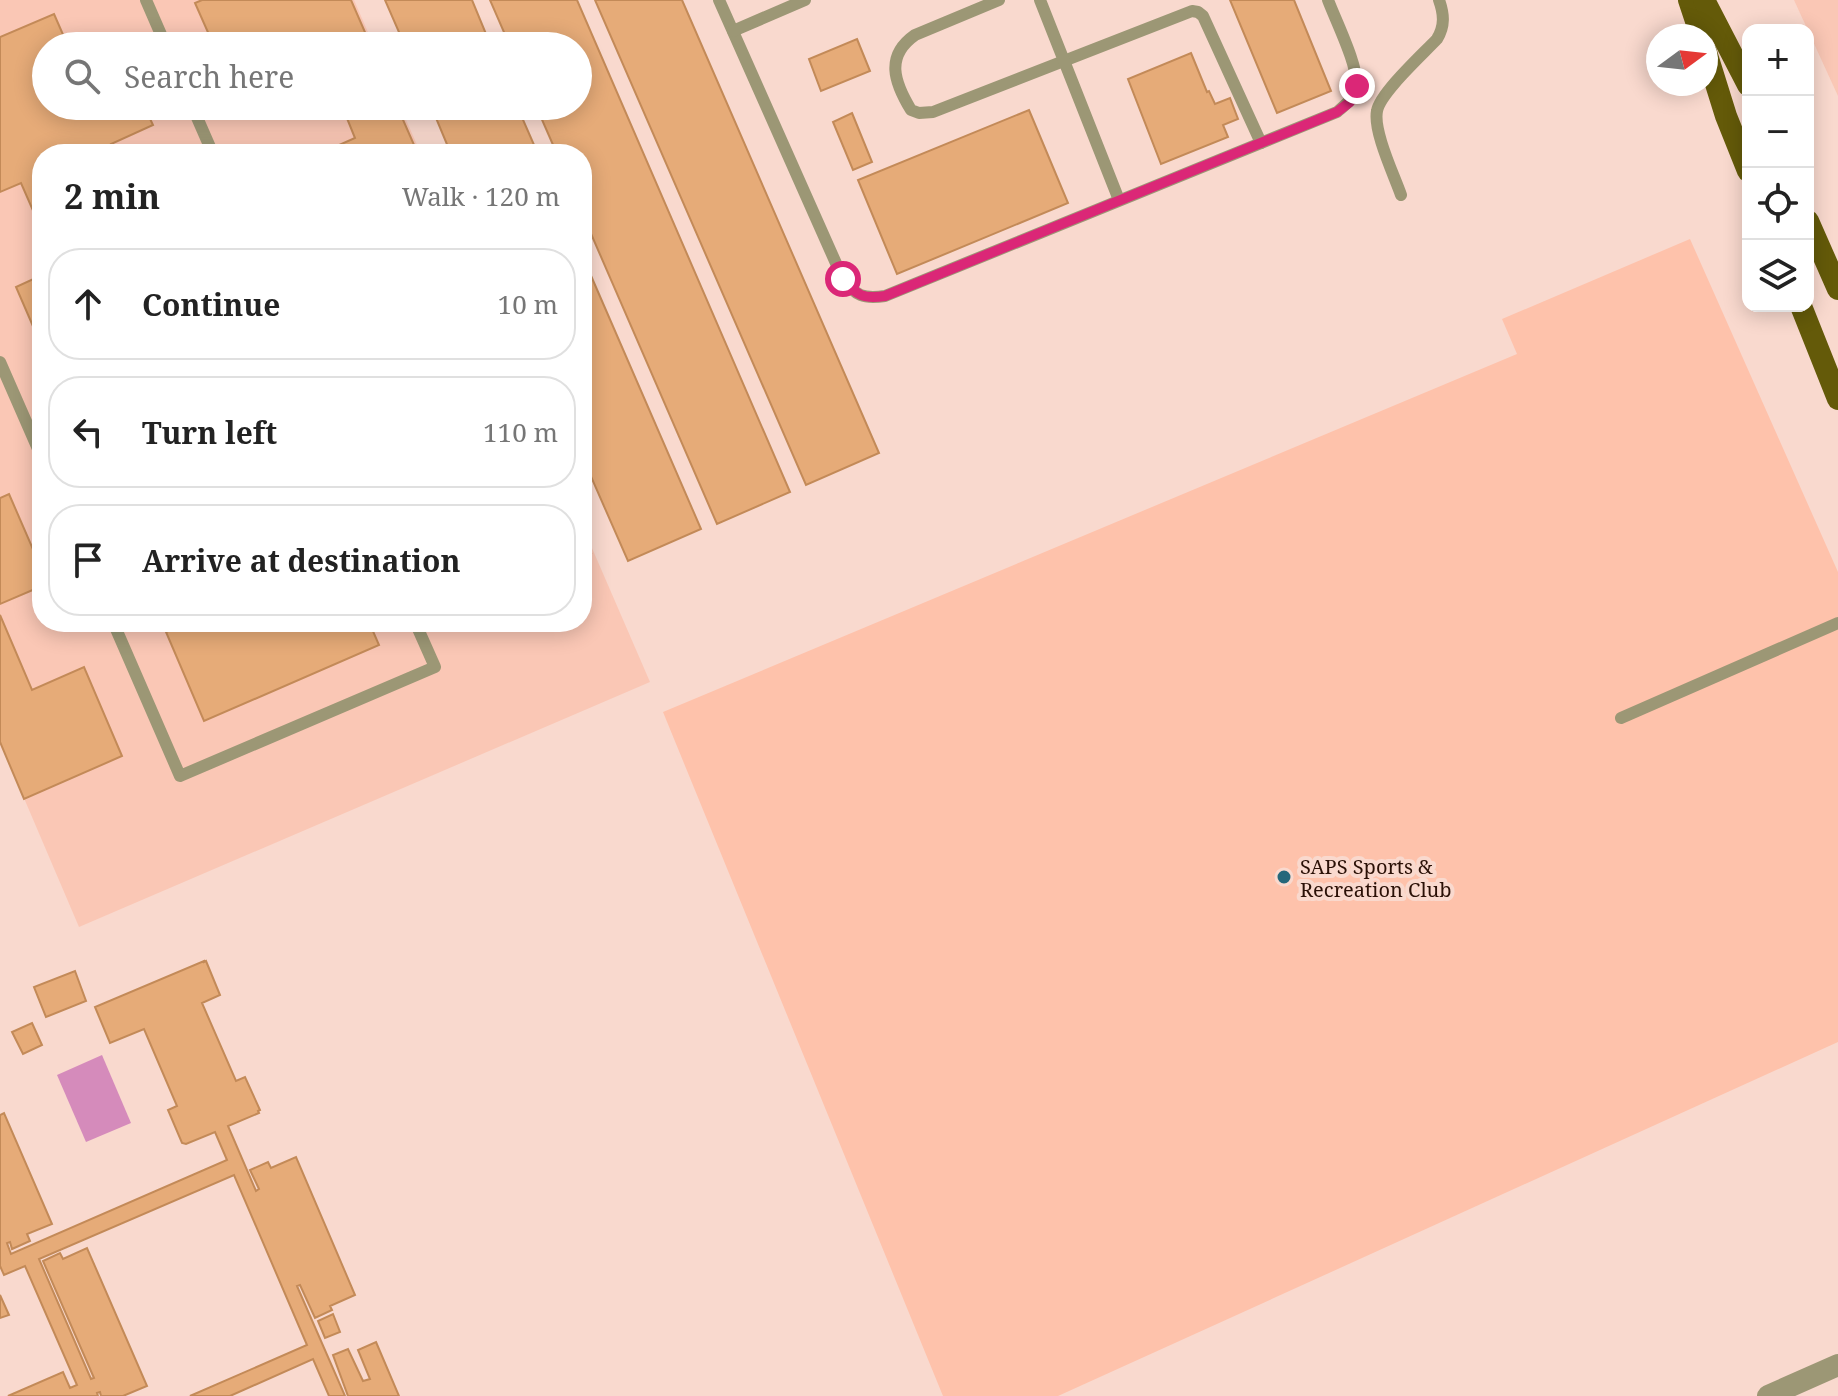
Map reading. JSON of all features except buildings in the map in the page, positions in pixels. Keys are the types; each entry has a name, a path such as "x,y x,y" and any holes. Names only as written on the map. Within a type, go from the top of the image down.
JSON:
{"main road":[{"path":"1689,0 1697,24"},
{"path":"1704,0 1742,73"},
{"path":"1718,90 1747,168"},
{"path":"1814,235 1838,289"},
{"path":"1803,312 1838,399"}],"street":[{"path":"1768,1396 1838,1365"}],"lane":[{"path":"146,0 160,32"},
{"path":"719,0 843,279 853,292 868,298 885,296 1337,112 1350,102 1357,86 1355,69 1328,0"},
{"path":"733,31 805,0"},
{"path":"999,0 915,35 904,43 895,64 898,81 911,110 933,112 1192,11 1203,16 1261,143"},
{"path":"1040,0 1119,200"},
{"path":"1401,195 1380,136 1377,110 1386,94 1442,32 1444,21 1439,0"},
{"path":"198,120 209,144"},
{"path":"0,362 32,435"},
{"path":"1621,718 1838,623"},
{"path":"117,632 180,776 435,667 419,632"}],"shaded area":[{"path":"0,0 354,0 368,32 32,32 32,120 406,120 417,144 32,144 32,632 592,632 592,548 650,682 79,927 0,742"},
{"path":"1794,0 1838,0 1838,96 1814,44 1814,24 1805,24"},
{"name":"SAPS Sports & Recreation Club","path":"1690,239 1838,572 1838,1042 1058,1396 943,1396 663,712 1517,354 1502,319"},
{"path":"102,1055 131,1123 86,1142 57,1075"}],"place":[{"name":"SAPS Sports & Recreation Club","path":"1284,877"}],"route":[{"path":"843,279 853,292 868,298 885,296 1337,112 1350,102 1357,86"}]}
